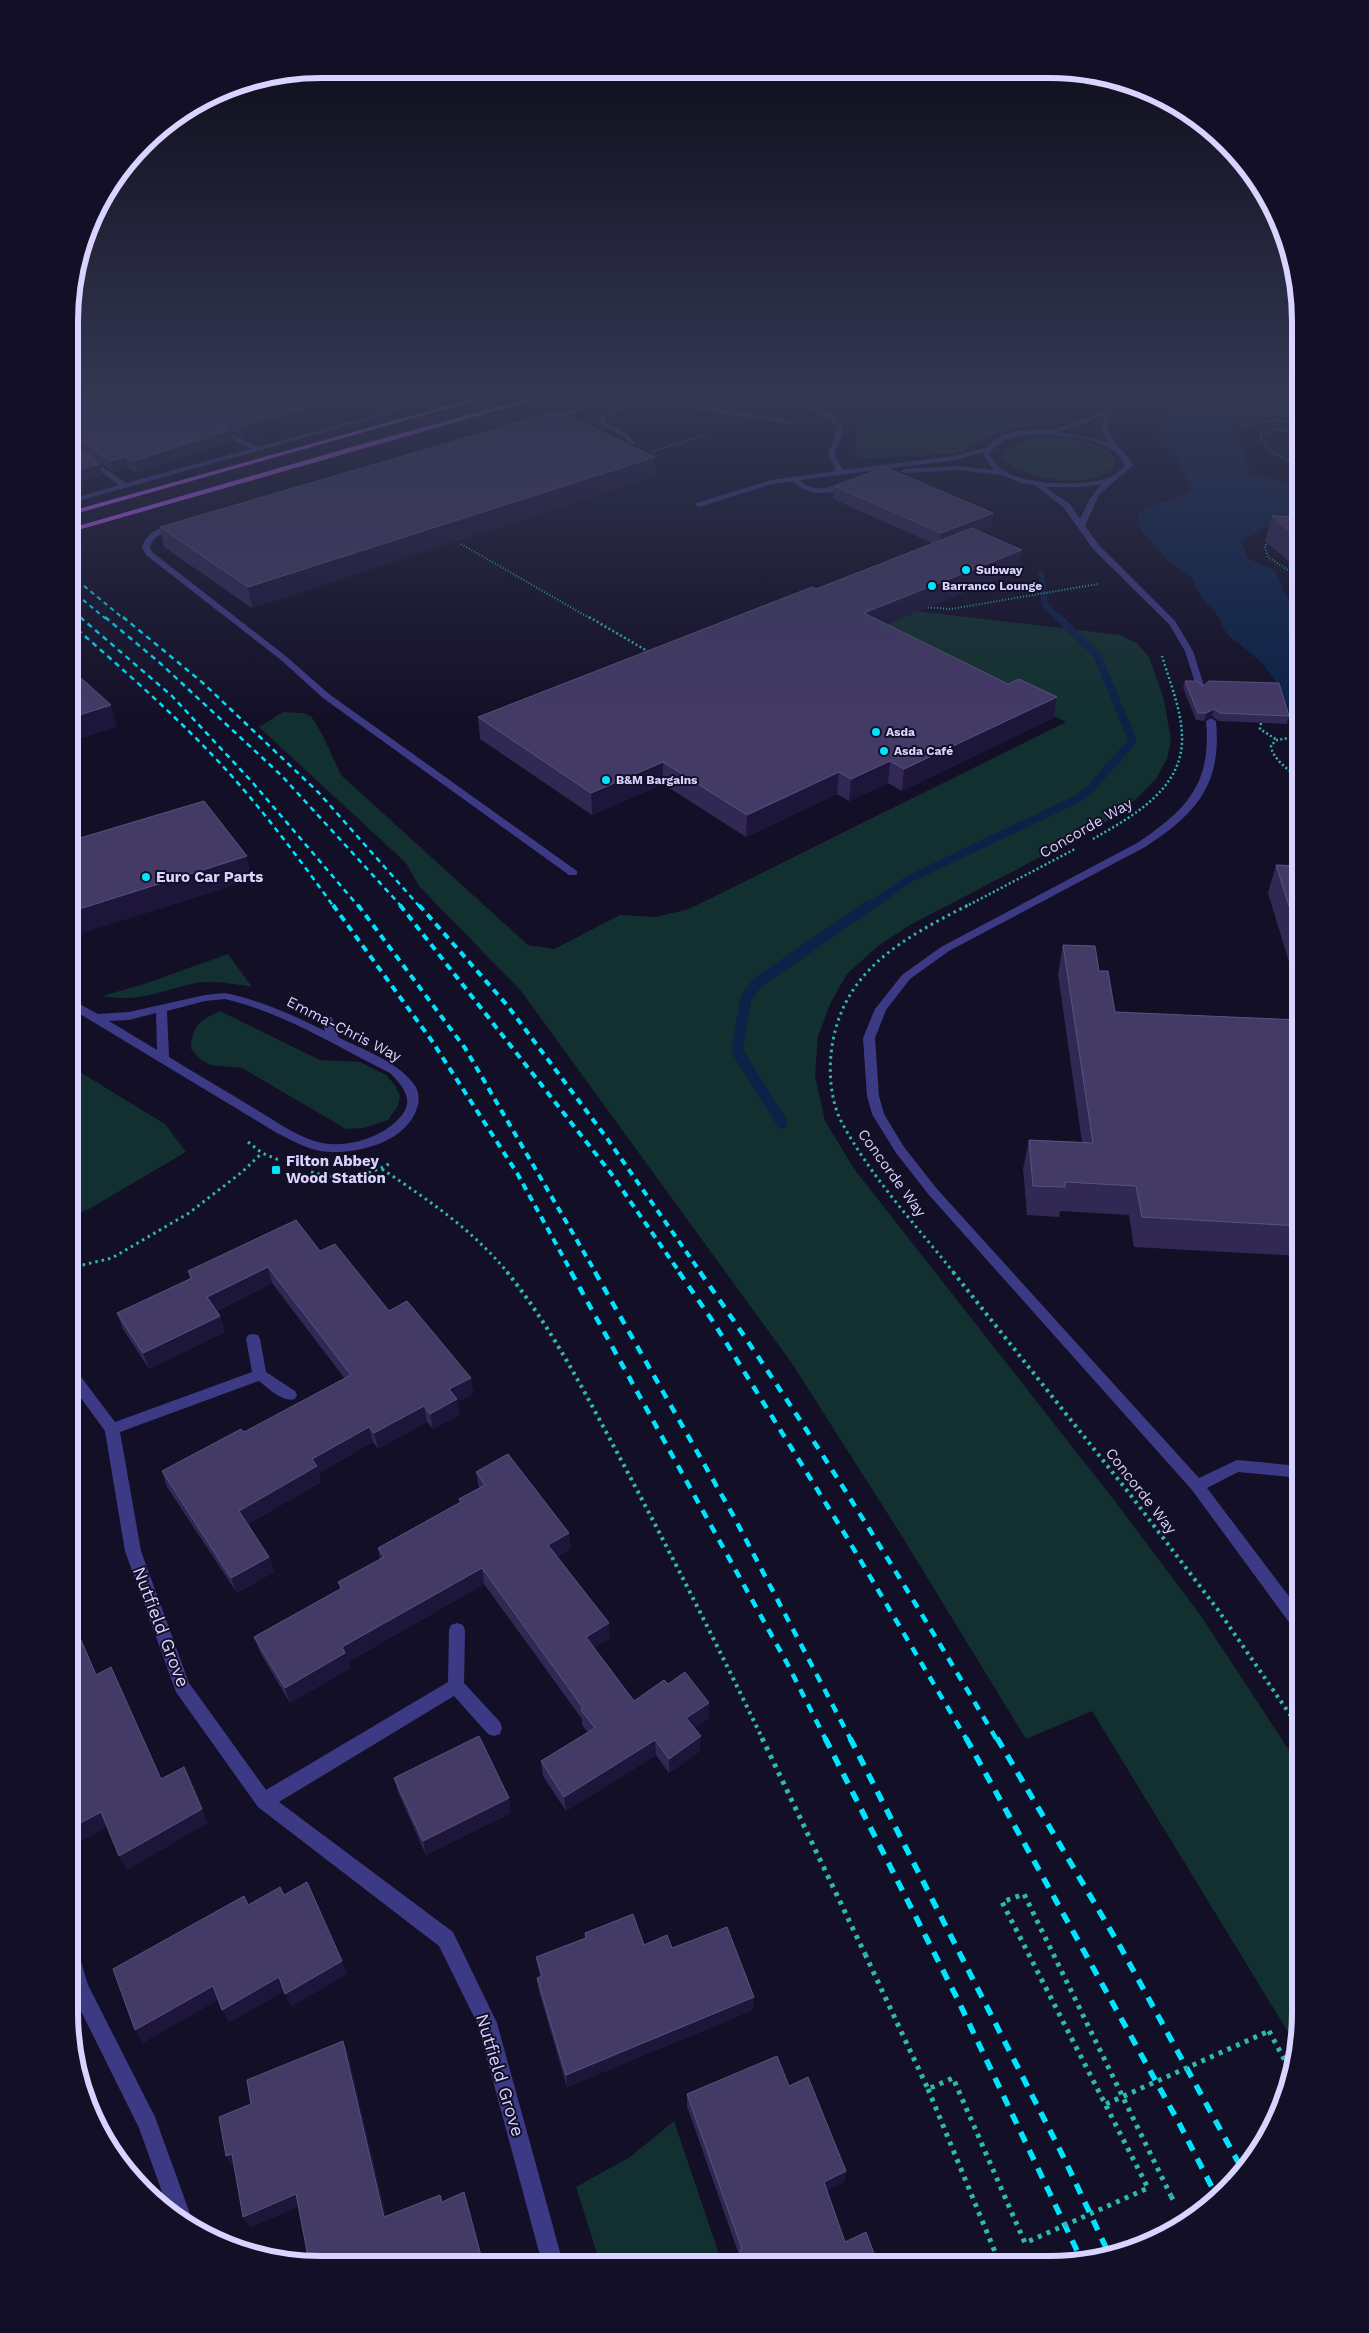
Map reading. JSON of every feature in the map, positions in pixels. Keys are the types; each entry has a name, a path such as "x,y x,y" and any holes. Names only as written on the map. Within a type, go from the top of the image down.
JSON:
{"main road":[{"path":"78,511 114,501"},
{"path":"78,528 171,501"}],"street":[{"path":"699,505 712,501"},
{"path":"1060,501 1067,506 1082,525 1096,547 1172,623 1189,651 1201,689"},
{"path":"1082,525 1092,501"},
{"path":"180,525 153,535 146,544 149,553 239,625 297,668 326,696 573,873"},
{"path":"1211,721 1214,751 1206,781 1202,789 1167,828 1141,845 945,950 906,977 881,1009 869,1038 873,1096 878,1114 900,1150 933,1192 1197,1486 1292,1613"},
{"name":"Emma-Chris Way","path":"78,1008 281,1130 314,1145 329,1149 353,1147 373,1142 396,1130 407,1118 414,1105 412,1091 406,1078 394,1070 255,1003 226,996 205,998 129,1016 96,1018"},
{"path":"161,1009 163,1059"},
{"path":"328,1020 333,1039"},
{"path":"252,1339 260,1375 290,1395"},
{"path":"112,1429 260,1375"},
{"name":"Nutfield Grove","path":"78,1384 112,1429 132,1551 182,1687 264,1801 446,1939 487,2023 551,2256"},
{"path":"1197,1486 1237,1466 1292,1471"},
{"path":"457,1630 456,1686 494,1728"},
{"path":"264,1801 456,1686"},
{"path":"78,1998 148,2124 179,2210"}],"path":[{"path":"1274,533 1265,547 1268,557 1292,573"},
{"path":"461,544 649,652"},
{"path":"919,607 944,610 1100,584"},
{"name":"Concorde Way","path":"1088,842 1133,816 1152,800 1167,782 1179,761 1182,741 1171,686"},
{"path":"1260,723 1260,729 1277,740"},
{"path":"1292,737 1277,740 1271,745 1272,754 1292,772"},
{"name":"Concorde Way","path":"1080,847 919,931 889,952 860,978 844,1005 833,1038 829,1076 840,1119 869,1166 1147,1517 1218,1610 1292,1717"},
{"path":"78,1266 112,1258 189,1213 242,1172 281,1130"},
{"path":"382,1169 443,1209 468,1230 492,1255 522,1292 557,1343 694,1599 865,1954 928,2089 997,2256"},
{"path":"928,2089 953,2078 1025,2243 1148,2188 1002,1902 1024,1894 1174,2203"},
{"path":"1106,2104 1269,2031 1286,2063"}],"green space":[{"path":"863,600 923,612 1121,635 1138,644 1149,657 1164,700 1171,740 1167,759 1156,779 1123,812 910,925 878,946 847,974 831,1002 818,1036 815,1076 825,1121 855,1170 1114,1500 1201,1616 1292,1755 1292,2013 1290,2035 1092,1711 1026,1739 900,1533 791,1362 521,991 419,886 406,863 259,727 283,712 302,713 311,716 323,736 341,775 528,945 554,949 620,915 656,917 689,909 1066,722 834,611"},
{"path":"228,954 252,987 204,982 140,997 117,998 102,996 144,984"},
{"path":"220,1011 320,1060 360,1062 386,1075 395,1085 400,1096 398,1106 388,1120 364,1128 346,1129 242,1068 210,1065 200,1059 191,1049 193,1034 202,1021"},
{"path":"78,1071 165,1124 186,1152 78,1214"},
{"path":"674,2121 720,2256 598,2256 576,2187 630,2157"}],"water":[{"path":"1169,501 1292,501 1292,517 1286,517 1240,541 1249,559 1275,570 1292,609 1292,721 1289,721 1278,685 1263,664 1226,633 1219,617 1203,599 1190,576 1170,562 1142,532 1137,520 1139,512 1151,505"}],"building":[{"path":"249,501 518,501 248,587 160,527"},
{"path":"868,501 965,501 993,513 941,533"},
{"path":"1272,516 1292,517 1292,533"},
{"path":"972,528 1022,550 864,613 1008,684 1019,679 1057,697 904,769 890,761 851,779 839,772 747,815 663,762 591,793 478,717 812,587 816,589"},
{"path":"78,675 111,705 78,715"},
{"path":"1185,681 1197,681 1203,686 1209,681 1279,683 1289,716 1220,713 1214,709 1206,713 1198,713"},
{"path":"204,801 247,856 78,909 78,839"},
{"path":"1276,865 1292,866 1292,915"},
{"path":"1063,945 1095,946 1099,971 1108,971 1115,1012 1292,1020 1292,1226 1142,1217 1136,1186 1065,1182 1065,1187 1033,1186 1029,1140 1093,1143"},
{"path":"296,1220 320,1251 335,1244 389,1311 407,1301 471,1378 449,1389 457,1399 430,1414 424,1406 374,1433 369,1427 312,1459 317,1466 239,1511 269,1557 231,1578 162,1471 241,1429 244,1432 351,1375 268,1267 207,1297 220,1316 143,1353 117,1313 192,1278 188,1271"},
{"path":"508,1454 569,1533 548,1545 609,1623 586,1637 634,1701 664,1680 668,1684 685,1672 709,1703 686,1718 701,1736 669,1759 655,1740 564,1797 541,1761 595,1728 581,1710 583,1708 482,1568 342,1647 345,1653 285,1688 254,1637 342,1588 338,1582 384,1557 378,1548 461,1502 459,1499 485,1485 476,1472"},
{"path":"78,1633 96,1675 111,1667 161,1779 184,1767 202,1809 119,1856 101,1812 78,1824"},
{"path":"479,1736 509,1798 423,1841 394,1778"},
{"path":"307,1882 342,1961 285,1994 279,1977 222,2010 213,1986 135,2030 113,1969 244,1896 248,1905 280,1887 284,1895"},
{"path":"633,1914 644,1945 667,1935 672,1948 727,1927 754,1997 566,2075 537,1978 542,1976 536,1957 586,1938 585,1933"},
{"path":"343,2041 384,2217 440,2195 442,2202 464,2192 481,2256 308,2255 296,2194 243,2217 232,2154 226,2156 219,2117 251,2104 247,2080"},
{"path":"777,2056 789,2086 808,2077 846,2171 824,2182 845,2242 866,2232 875,2256 742,2256 740,2250 742,2249 687,2094"}],"waterway":[{"path":"1041,573 1045,605 1059,619"},
{"path":"869,907 909,879 1079,798 1090,789 1130,744 1132,739 1097,655 1058,617"},
{"path":"782,1123 737,1051 746,998 757,983 870,905"}],"railway":[{"path":"78,581 124,619"},
{"path":"78,596 106,619"},
{"path":"78,616 81,619"},
{"path":"80,617 172,696 253,783 359,907"},
{"path":"105,617 160,663 282,776 402,907"},
{"path":"123,617 203,683 319,793 420,907"},
{"path":"78,630 164,707 218,761 278,832 334,907"},
{"path":"333,905 432,1041 517,1173 572,1273"},
{"path":"358,905 465,1048 596,1273"},
{"path":"400,905 610,1172 680,1273"},
{"path":"419,905 507,1005 606,1137 701,1273"},
{"path":"571,1272 788,1665 826,1740"},
{"path":"595,1272 733,1515 851,1740"},
{"path":"679,1272 714,1323 846,1536 967,1740"},
{"path":"700,1272 778,1386 853,1503 997,1740"},
{"path":"825,1738 957,1998 1078,2253"},
{"path":"850,1738 1064,2158 1106,2248"},
{"path":"966,1738 1179,2123 1214,2190"},
{"path":"997,1738 1121,1948 1239,2164"}],"place":[{"name":"Subway","path":"966,570"},
{"name":"Barranco Lounge","path":"932,586"},
{"name":"Asda","path":"876,732"},
{"name":"Asda Café","path":"884,751"},
{"name":"B&M Bargains","path":"606,780"},
{"name":"Euro Car Parts","path":"146,877"},
{"name":"Filton Abbey Wood Station","path":"276,1170"}]}
